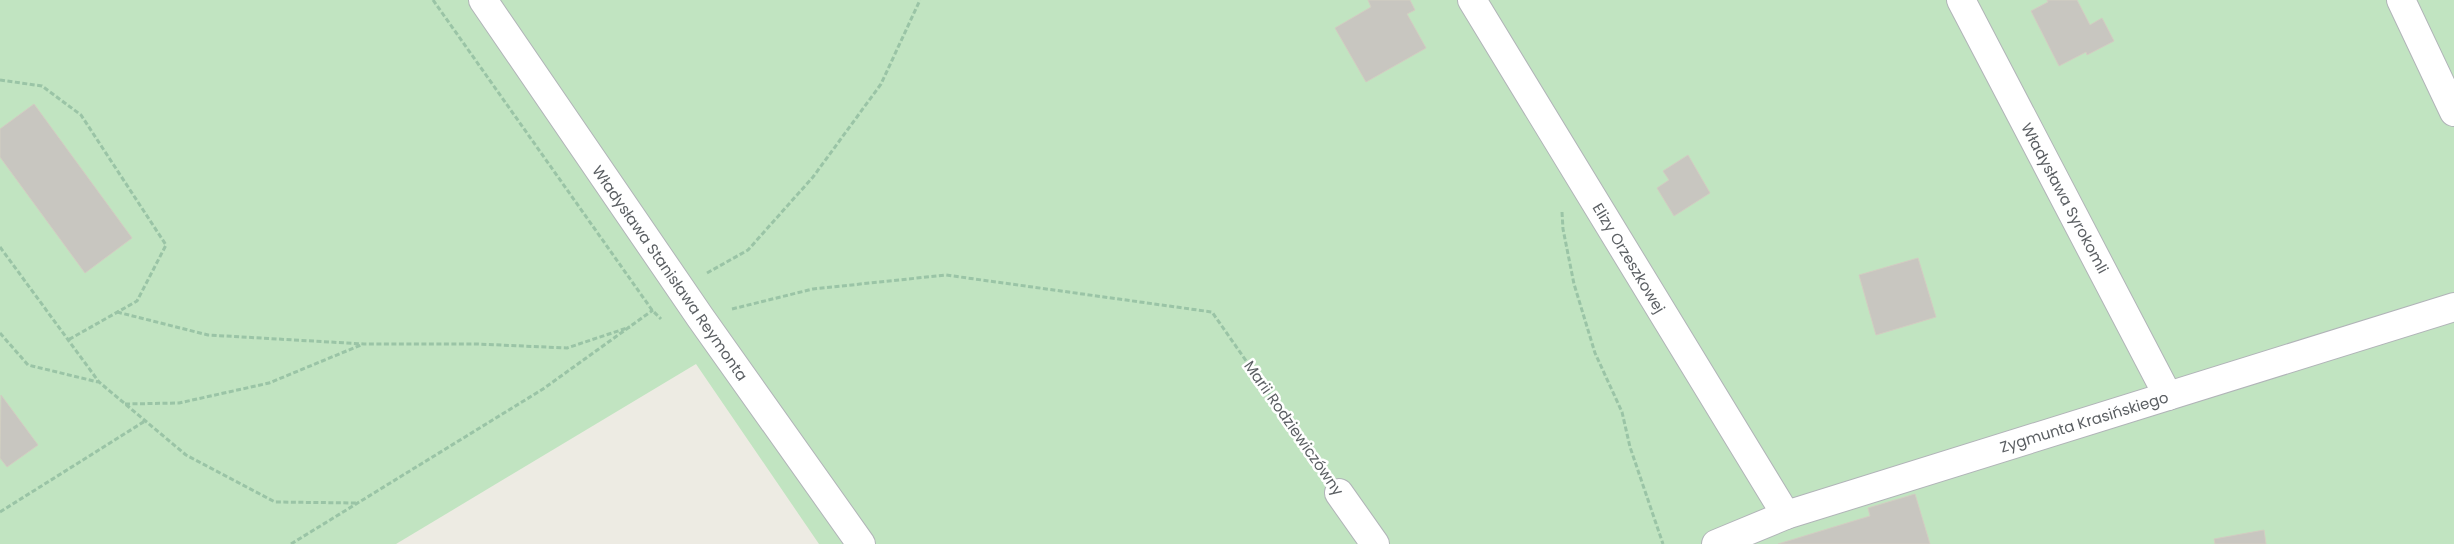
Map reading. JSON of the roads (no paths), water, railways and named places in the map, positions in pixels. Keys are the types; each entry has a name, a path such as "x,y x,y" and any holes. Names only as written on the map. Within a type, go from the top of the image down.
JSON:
{"street":[{"name":"Władysława Stanisława Reymonta","path":"482,0 689,302 861,544"},
{"name":"Elizy Orzeszkowej","path":"1472,0 1786,515"},
{"name":"Władysława Syrokomli","path":"1961,0 2168,396"},
{"path":"2400,0 2454,112"},
{"name":"Zygmunta Krasińskiego","path":"1716,544 1786,515 2454,307"},
{"name":"Marii Rodziewiczówny","path":"1339,493 1375,544"}]}
